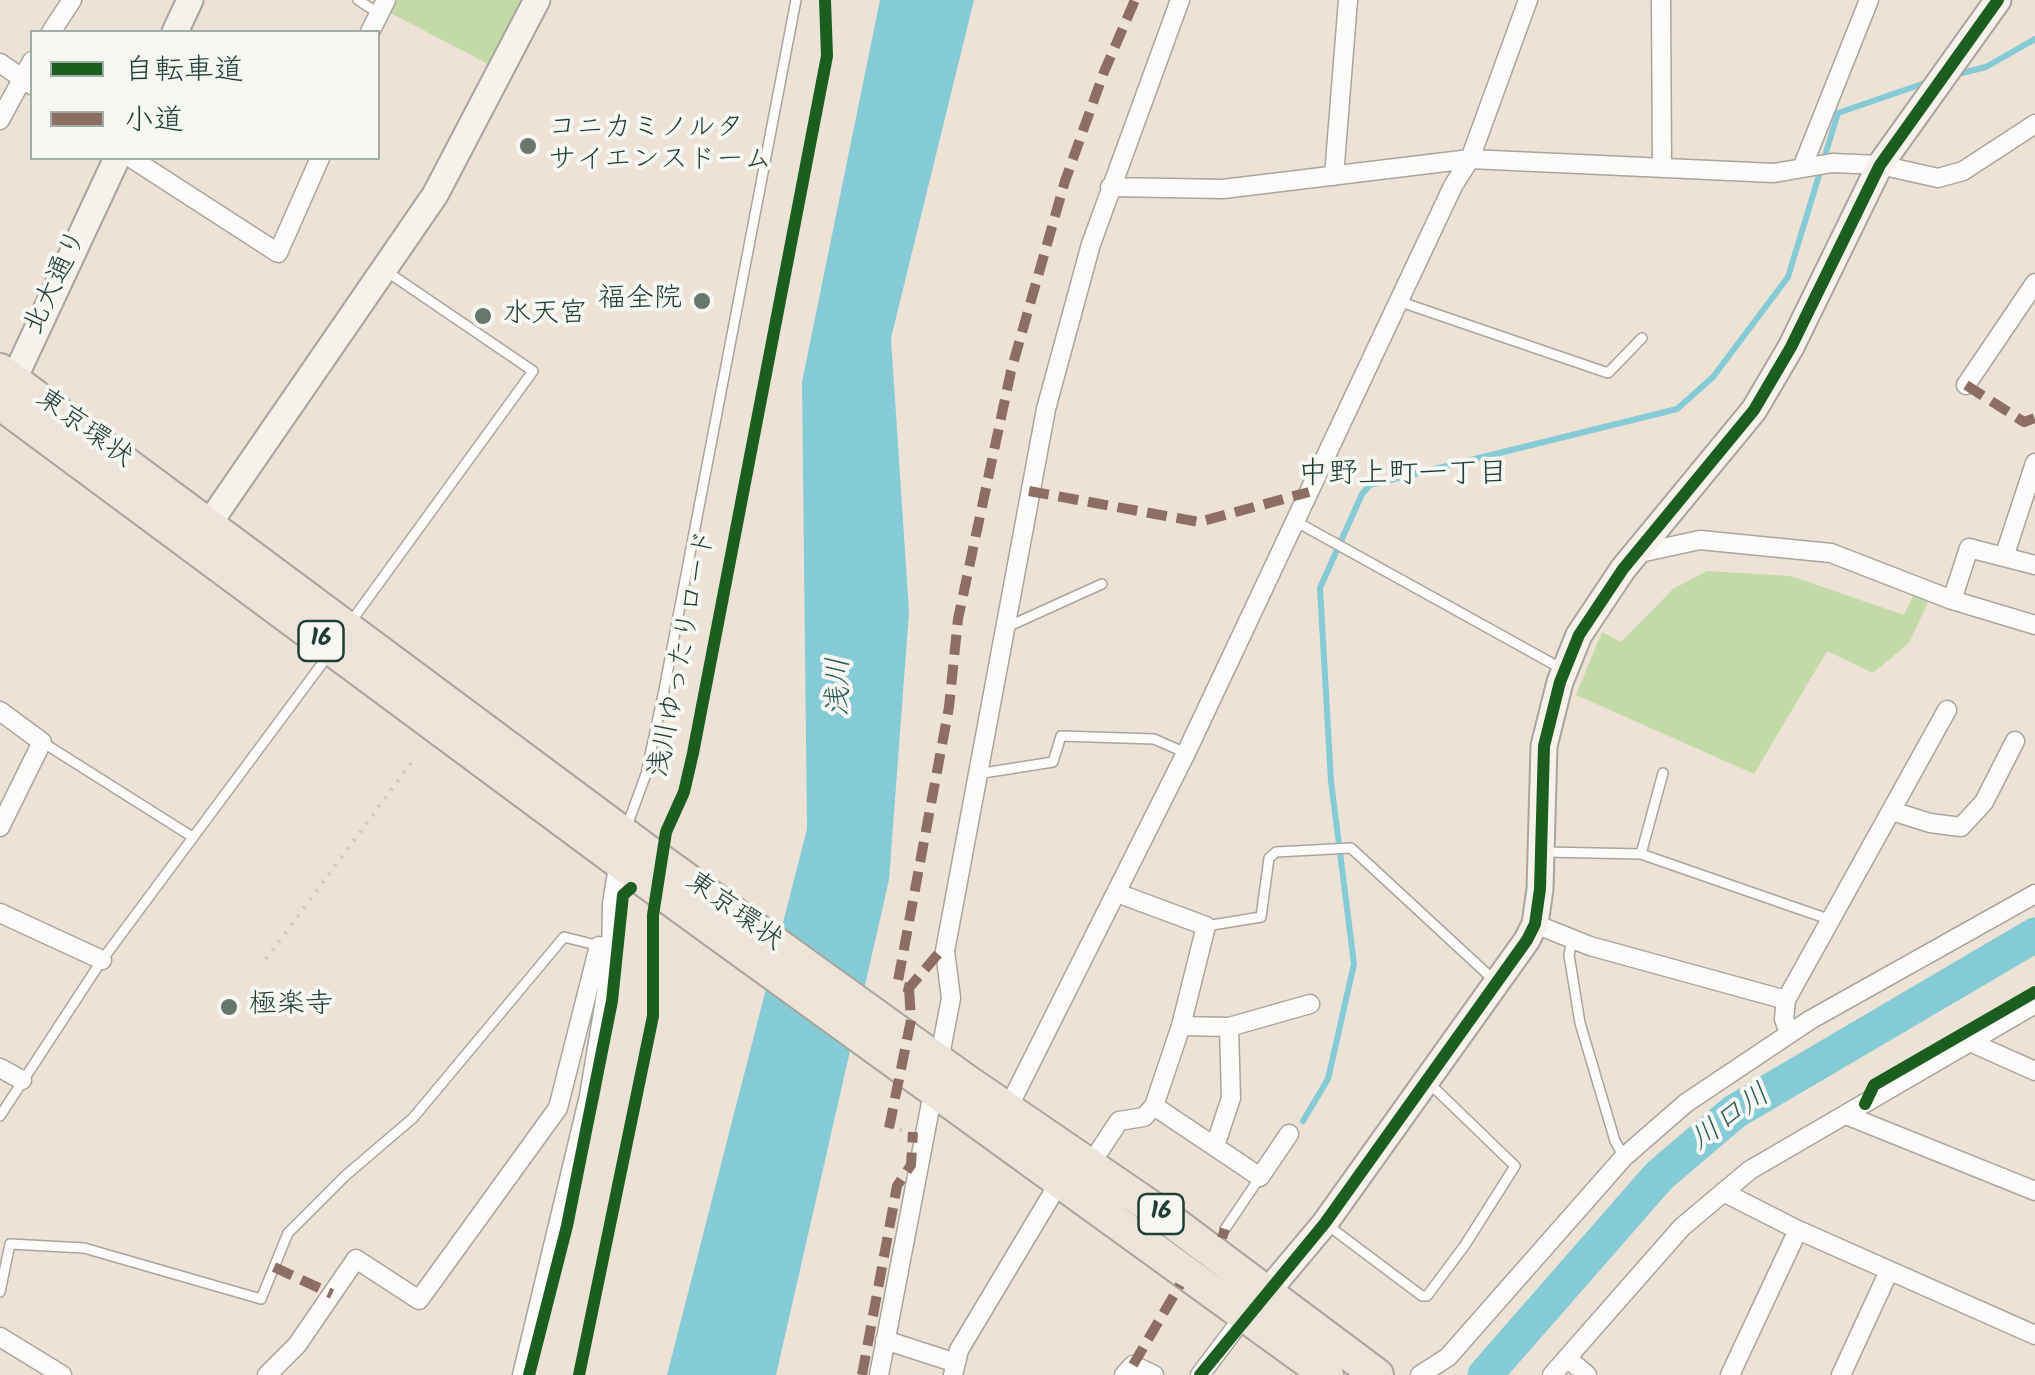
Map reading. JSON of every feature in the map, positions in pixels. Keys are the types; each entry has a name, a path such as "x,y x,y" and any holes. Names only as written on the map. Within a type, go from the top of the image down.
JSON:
{"highway":[{"name":"東京環状","path":"3,393 928,1070 1258,1304 1376,1375"},
{"name":"東京環状","path":"928,1070 1007,1108 1076,1173"},
{"name":"東京環状","path":"1258,1304 1326,1375"}],"street":[{"path":"52,30 72,0"},
{"path":"176,30 190,0"},
{"path":"202,535 434,195 537,0"},
{"path":"879,1375 928,1070 952,998 945,951 1046,410 1110,186 1180,0"},
{"path":"1334,176 1348,0"},
{"path":"1007,1108 1186,753 1470,159 1528,0"},
{"path":"1661,0 1662,166"},
{"path":"1804,168 1869,0"},
{"path":"1200,1375 1326,1223 1535,924 1542,759 1564,670 1594,608 1720,456 1771,384 1880,165 1998,0"},
{"path":"371,30 382,6"},
{"path":"0,62 29,74 0,120"},
{"path":"1110,186 1223,190 1470,159 1774,173 1832,163 1880,165 1938,178 1963,171 2035,124"},
{"name":"北大通り","path":"3,393 116,160"},
{"path":"134,160 278,253 314,160"},
{"path":"1966,386 2035,283"},
{"path":"2004,557 2035,463"},
{"path":"1635,554 1700,540 1831,554 1952,600 2035,625"},
{"path":"1952,600 1969,548 2035,565"},
{"path":"1789,1033 1784,1019 1786,1000 1947,710"},
{"path":"0,711 42,742 0,827"},
{"path":"1892,811 1930,824 1961,826 1984,802 2014,741"},
{"path":"522,1375 576,1161 612,903 631,855"},
{"path":"885,1340 954,1369 959,1350 1076,1173 1118,1121 1144,1117 1154,1106 1181,1026 1206,926 1117,893"},
{"path":"1420,1375 1448,1357 1624,1157 1697,1094 1789,1033 2035,894"},
{"path":"0,912 102,960"},
{"path":"1535,924 1572,940 1786,1000"},
{"path":"267,1375 298,1345 356,1259 419,1300 558,1108 606,948"},
{"path":"1181,1026 1229,1026 1310,1004"},
{"path":"1552,1375 1682,1227 1775,1152 2035,1004"},
{"path":"1215,1146 1231,1098 1229,1026"},
{"path":"1970,1042 2035,1071"},
{"path":"0,1068 22,1080"},
{"path":"1154,1106 1260,1177 1290,1134"},
{"path":"1846,1115 2035,1191"},
{"path":"1723,1192 1798,1230 2035,1336"},
{"path":"1730,1375 1798,1230"},
{"path":"1841,1375 1889,1270"},
{"path":"0,1337 62,1375"},
{"path":"1568,1358 1587,1375"},
{"path":"1124,1375 1133,1364 1154,1375"}],"lane":[{"path":"358,0 382,6"},
{"path":"631,855 796,0"},
{"path":"0,1116 102,960 532,371 384,269"},
{"path":"1401,302 1608,372 1642,338"},
{"path":"1295,522 1564,670"},
{"path":"1004,628 1102,584"},
{"path":"977,774 1052,762 1061,736 1154,739 1186,753"},
{"path":"42,742 191,836"},
{"path":"1641,854 1663,773"},
{"path":"1206,926 1261,917 1269,858 1276,852 1351,848 1496,983"},
{"path":"1540,852 1641,854 1832,920"},
{"path":"0,1292 10,1244 84,1248 261,1299 288,1233 345,1176 412,1118 564,937 606,948"},
{"path":"1572,940 1569,955 1580,1023 1615,1141 1624,1157"},
{"path":"1326,1223 1422,1296 1427,1296 1464,1245 1515,1166 1425,1079"},
{"path":"1225,1229 1260,1177"}],"path":[{"path":"266,959 411,763"},
{"path":"889,1128 914,1132"}],"green space":[{"path":"386,0 524,0 490,65 381,8"},
{"path":"1707,571 1791,576 1904,615 1915,592 1930,598 1909,643 1873,673 1827,651 1754,774 1576,695 1602,632 1621,642 1673,589"}],"water":[{"name":"浅川","path":"880,0 974,0 891,338 909,612 889,880 776,1375 667,1375 807,829 802,382"}],"waterway":[{"path":"1954,75 1986,67 2035,39"},
{"path":"1303,1121 1328,1079 1354,964 1331,781 1320,588 1362,494 1370,485 1677,409 1713,377 1788,277 1838,113 1928,82"},
{"name":"川口川","path":"1485,1375 1659,1176 1734,1112 2035,935"}],"marked path":[{"path":"938,954 909,988 901,986 898,981 949,707 958,619 1011,371 1065,181 1135,0"},
{"path":"1966,385 2024,422 2035,418"},
{"path":"1029,491 1199,522 1309,492"},
{"path":"889,1128 911,1020 909,988"},
{"path":"862,1375 897,1186 911,1165 913,1132"},
{"path":"1222,1238 1225,1229"},
{"path":"274,1267 332,1294"},
{"path":"1133,1365 1180,1285"}],"cycle path":[{"name":"浅川ゆったりロード","path":"579,1375 653,1016 653,915 666,832 684,792 693,753 827,56 825,0"},
{"path":"1200,1375 1325,1223 1527,940 1535,924 1540,889 1544,746 1560,682 1579,635 1623,569 1754,410 1791,347 1880,165 1998,0"},
{"path":"529,1375 567,1226 612,1001 623,895 631,888"},
{"path":"1865,1104 1874,1085 2035,992"}],"place":[{"name":"コニカミノルタ サイエンスドーム","path":"528,146"},
{"name":"福全院","path":"702,301"},
{"name":"水天宮","path":"483,316"},
{"name":"極楽寺","path":"229,1007"}],"district":[{"name":"中野上町一丁目","path":"1403,477"}]}
